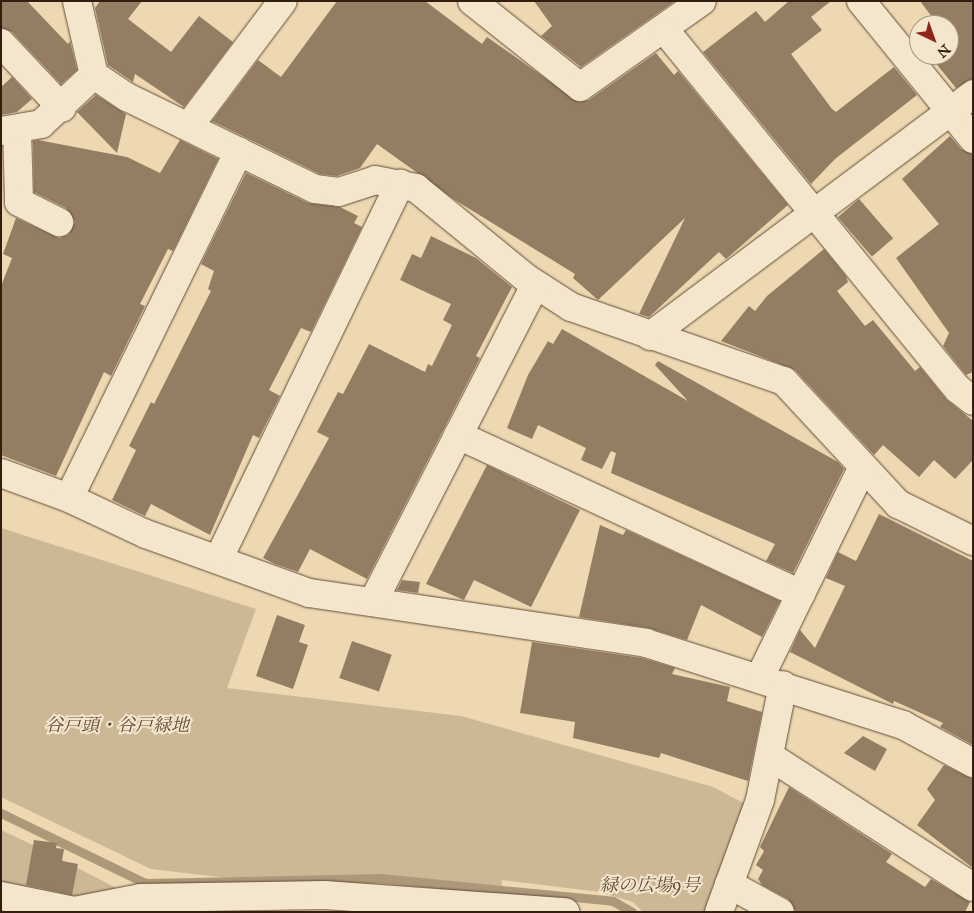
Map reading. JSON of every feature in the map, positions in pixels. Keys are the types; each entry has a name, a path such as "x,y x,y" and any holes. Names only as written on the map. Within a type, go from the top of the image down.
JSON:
{"street":[{"path":"77,1 94,75 127,98 190,126 316,189 339,192 375,180 400,183 416,188 535,285 571,307 784,381 839,438 862,469 898,504 973,541"},
{"path":"190,126 283,1"},
{"path":"472,1 580,87 664,29 698,2"},
{"path":"861,1 973,139"},
{"path":"664,29 958,389 973,401"},
{"path":"1,44 62,108"},
{"path":"59,222 19,202 9,130 41,124 62,108 94,75"},
{"path":"650,336 973,94"},
{"path":"69,498 239,151"},
{"path":"219,558 400,183"},
{"path":"374,600 535,285"},
{"path":"458,435 801,594"},
{"path":"719,912 760,800 771,757 772,681 801,594 862,469"},
{"path":"1,473 69,498 146,534 219,558 309,593 374,600 646,643 772,681 903,725 973,763"},
{"path":"771,757 973,887"},
{"path":"729,884 780,912"},
{"path":"1,896 74,910 141,898 460,907 565,912"}],"green space":[{"name":"谷戸頭・谷戸緑地","path":"1,528 256,609 227,688 461,716 713,787 757,810 706,912 643,912 633,902 600,892 502,880 502,901 262,882 151,869 1,797"},
{"path":"1,830 35,846 163,912 1,912"}],"building":[{"path":"1,1 27,1 68,44 70,41 77,70 61,84 12,32 1,28"},
{"path":"100,1 142,1 128,19 171,52 199,16 233,42 184,107 135,74 133,82 108,65 95,8"},
{"path":"337,1 425,1 482,44 487,37 579,102 589,100 656,53 674,75 678,71 788,205 726,259 719,252 649,317 639,314 685,218 598,300 573,278 575,274 455,200 377,144 360,168 337,176 320,174 212,121 258,60 281,77"},
{"path":"534,1 675,1 581,67 541,36 552,26"},
{"path":"789,1 831,1 811,17 822,30 791,54 836,112 894,67 917,95 835,159 811,184 703,52 756,11 765,22"},
{"path":"920,1 973,1 973,79 956,88 937,65 959,65 959,15 930,15"},
{"path":"12,77 32,99 17,112 1,115 1,87"},
{"path":"96,95 126,114 117,153 77,112"},
{"path":"950,136 961,149 973,154 973,372 966,375 943,346 949,333 896,258 939,224 902,179"},
{"path":"38,140 127,157 160,173 180,140 218,159 173,251 168,249 140,304 145,306 111,376 104,372 56,476 1,455 1,286 12,258 3,254 16,218 59,238 68,235 75,222 66,208 34,192 33,141"},
{"path":"246,173 308,203 340,207 358,216 354,223 362,227 311,332 301,328 269,390 280,396 259,438 253,435 210,535 151,504 145,516 112,500 136,450 129,446 151,402 154,404 211,291 208,289 214,271 201,264"},
{"path":"859,199 893,238 872,257 838,217"},
{"path":"431,236 476,258 512,287 476,356 480,358 367,579 310,549 298,572 275,564 263,558 329,438 317,432 338,392 343,394 369,344 425,372 428,364 432,366 452,325 443,320 451,304 400,280 412,254 421,258"},
{"path":"824,249 846,276 848,282 837,291 865,326 873,320 915,371 920,367 946,399 973,421 973,460 955,479 934,460 919,477 883,445 874,455 795,370 721,341 749,306 755,311 767,296"},
{"path":"562,329 688,401 655,365 658,361 838,462 844,469 793,573 766,561 775,544 611,473 616,453 611,451 602,469 581,460 586,448 538,425 532,439 507,428 528,375 548,341 553,344"},
{"path":"487,465 580,510 531,607 474,580 464,600 426,584"},
{"path":"879,514 973,561 973,745 940,727 943,723 894,701 893,704 790,652 800,630 815,648 845,586 826,578 838,552 856,561"},
{"path":"600,525 623,535 626,530 780,601 762,637 701,605 687,640 648,628 579,617"},
{"path":"402,580 420,582 418,593 397,590"},
{"path":"277,615 305,625 299,642 308,645 293,689 256,676"},
{"path":"352,641 392,655 379,692 339,678"},
{"path":"532,642 642,658 675,668 672,674 730,687 727,701 762,712 748,781 661,753 659,758 573,738 575,722 520,713"},
{"path":"863,736 887,749 875,771 844,753"},
{"path":"944,765 973,779 973,868 917,825 935,800 927,789"},
{"path":"789,787 892,854 886,862 925,887 931,879 970,902 965,912 796,912 788,899 762,885 758,879 763,870 756,865 764,851 760,847"},
{"path":"34,840 57,843 56,848 64,849 62,861 78,864 72,895 26,885"}],"waterway":[{"path":"1,813 145,883 380,878 613,901 632,912"}],"park label":[{"name":"緑の広場9号","path":"650,885"}]}
